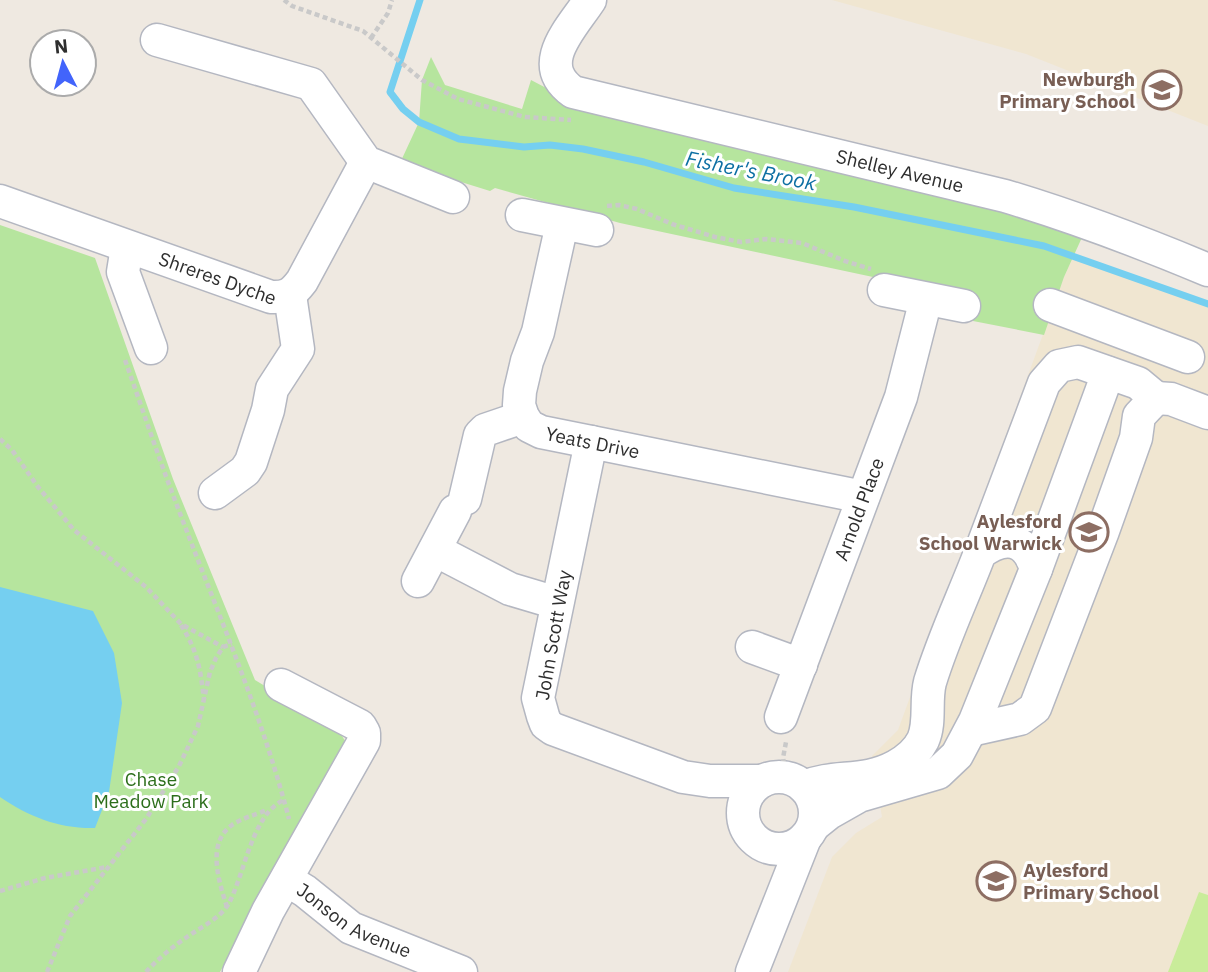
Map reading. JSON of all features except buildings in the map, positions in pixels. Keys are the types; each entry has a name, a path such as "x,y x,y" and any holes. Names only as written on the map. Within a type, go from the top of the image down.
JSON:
{"street":[{"path":"585,97 564,86 554,67 559,47 590,0"},
{"path":"157,40 310,84 366,162 453,197"},
{"name":"Shelley Avenue","path":"585,97 1005,196 1122,234 1208,271"},
{"name":"Shreres Dyche","path":"0,201 271,297 290,295 302,281 366,162"},
{"path":"522,215 581,227"},
{"name":"Yeats Drive","path":"581,227 527,361 519,405 529,426 541,432 863,497"},
{"path":"127,247 123,272 138,352"},
{"path":"882,280 926,299 964,306"},
{"path":"215,493 244,471 251,462 272,389 299,349 290,295"},
{"name":"Arnold Place","path":"781,717 907,377 926,299"},
{"path":"1050,305 1188,357"},
{"path":"683,776 758,842 769,848 781,849 791,847 829,813 859,796 938,773 957,755 971,730 1111,374 1127,365 1137,338"},
{"path":"683,776 710,781 839,781 877,775 908,759 917,750 926,728 930,684 1044,383 1059,366 1078,362 1139,383 1156,398 1171,399 1208,413"},
{"path":"971,730 1020,719 1035,708 1103,531 1136,438 1139,416 1156,398"},
{"path":"418,581 460,505 480,435 485,430 523,417"},
{"name":"John Scott Way","path":"591,442 538,698 546,723 554,729 683,776"},
{"path":"980,553 996,543 1015,542 1030,553 1036,569"},
{"path":"435,550 510,589 558,603"},
{"path":"752,647 801,665"},
{"path":"239,972 268,912 364,741 364,733 359,726 281,685"},
{"path":"752,972 809,832 815,804 784,782 752,789 743,811 767,880 769,927"},
{"name":"Jonson Avenue","path":"287,880 351,928 461,972"}],"path":[{"path":"284,0 292,6 363,31 412,73 458,99 524,117 561,121 574,120 581,112 585,97"},
{"path":"371,38 388,13 392,0"},
{"path":"581,227 592,211 619,205 715,237 741,242 766,239 802,243 882,280"},
{"path":"138,352 173,494 232,644 292,830 308,845"},
{"path":"0,439 12,450 38,487 74,530 146,587 181,624 195,647 201,671 204,703"},
{"path":"181,624 223,647"},
{"path":"47,972 70,916 146,819 179,766 198,726 210,673 223,647 232,644"},
{"path":"781,717 789,724 783,758 784,782"},
{"path":"227,906 216,859 216,848 220,840 232,825 284,800"},
{"path":"146,972 227,906 242,875 251,842 268,810"},
{"path":"0,891 45,878 108,867"}],"shaded area":[{"name":"Newburgh Primary School","path":"832,0 1208,0 1208,126 1026,54"},
{"name":"Aylesford School Warwick","path":"1074,255 1208,302 1208,972 788,972 832,857 856,833 882,817 872,756 898,730"}],"green space":[{"path":"431,57 445,85 522,109 531,80 569,100 915,186 1084,233 1064,277 1044,335 973,321 977,297 956,288 887,280 620,223 495,188 490,191 400,163 419,122 422,80"},
{"name":"Chase Meadow Park","path":"0,225 95,258 173,479 255,680 339,731 350,749 220,972 0,972"},
{"path":"1199,892 1208,895 1208,972 1168,972"}],"water":[{"path":"0,587 93,611 114,653 122,703 109,792 95,828 57,824 22,810 0,797"}],"waterway":[{"name":"Fisher's Brook","path":"420,0 390,92 403,109 419,122 459,139 524,147 550,145 583,149 644,162 734,188 854,207 1044,246 1208,304"}],"place":[{"name":"Newburgh Primary School","path":"1162,90"},
{"name":"Aylesford School Warwick","path":"1089,532"},
{"name":"Aylesford Primary School","path":"996,881"}]}
